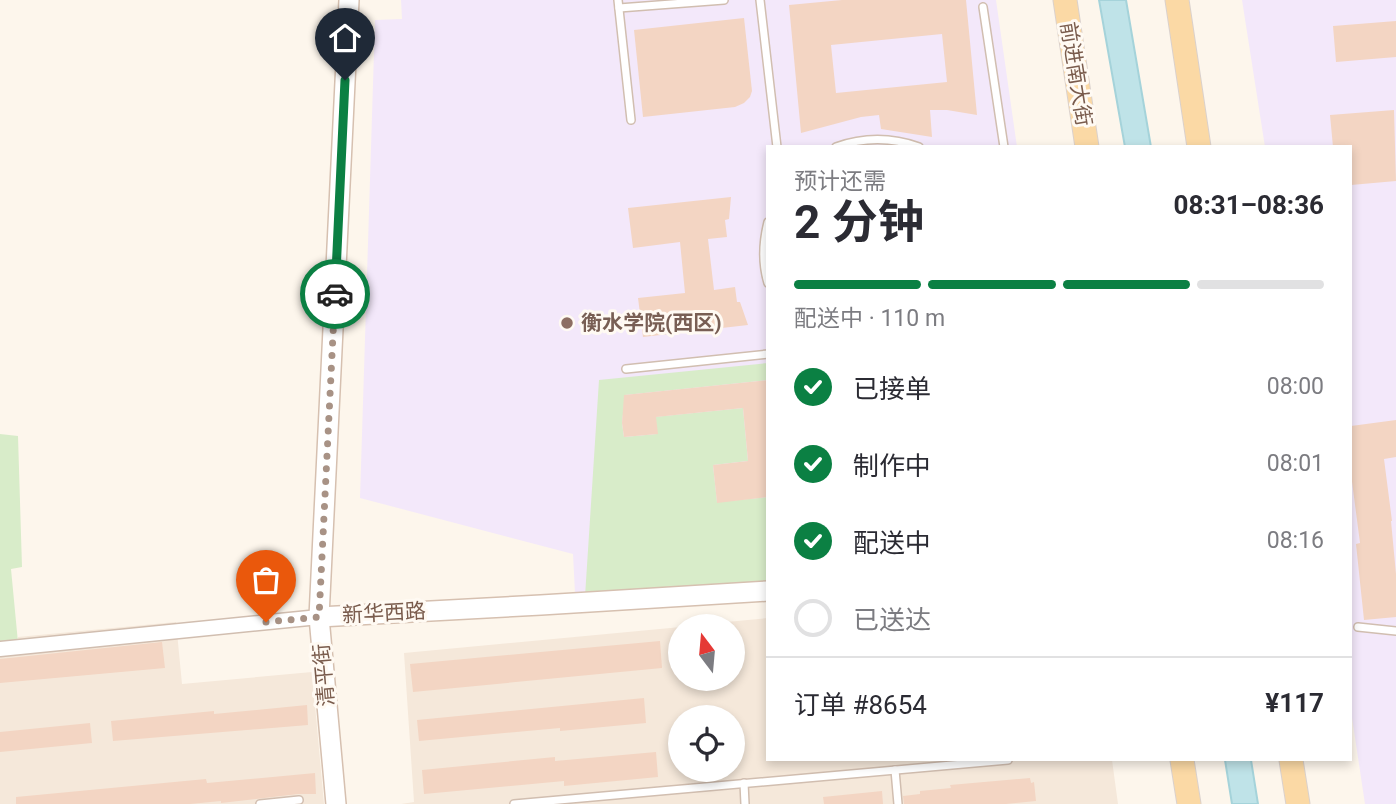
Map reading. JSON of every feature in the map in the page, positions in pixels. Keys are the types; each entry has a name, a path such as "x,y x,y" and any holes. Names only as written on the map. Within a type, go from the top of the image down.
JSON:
{"main road":[{"name":"前进南大街","path":"1065,0 1087,145"},
{"path":"1177,0 1199,145"},
{"path":"1182,761 1189,804"},
{"path":"1291,761 1298,804"}],"street":[{"name":"清平街","path":"336,804 319,617 349,0"},
{"name":"新华西路","path":"0,649 319,617 766,591"}],"lane":[{"path":"631,120 619,4 724,0"},
{"path":"760,0 777,145"},
{"path":"983,7 1004,145"},
{"path":"843,145 877,139 912,145"},
{"path":"766,234 766,272"},
{"path":"626,369 766,354"},
{"path":"1358,627 1396,631"},
{"path":"514,804 998,761"},
{"path":"895,770 898,804"},
{"path":"744,783 746,804"},
{"path":"260,804 299,800"}],"shaded area":[{"name":"衡水学院(西区)","path":"401,0 996,0 1017,145 766,145 766,597 576,613 573,554 360,498 375,20 402,19"},
{"path":"1242,0 1396,0 1396,804 1365,804 1352,718 1352,145 1265,145"},
{"path":"766,618 766,761 1112,761 1118,804 401,804 414,802 404,653 668,628 668,691 746,691 746,620"},
{"path":"176,622 182,684 312,672 324,804 0,804 0,654 19,652 18,637"}],"green space":[{"path":"766,363 766,380 625,395 622,423 624,437 657,434 654,417 743,408 748,461 713,465 717,502 766,497 766,597 584,612 599,380"},
{"path":"0,434 18,436 22,567 11,569 19,653 0,654"}],"water":[{"path":"1099,0 1126,0 1151,145 1125,145"},
{"path":"1225,761 1251,761 1258,804 1232,804"}],"building":[{"path":"842,0 966,0 977,115 930,110 932,137 881,129 879,115 801,133 789,5","holes":["942,34 947,82 836,93 831,45"]},
{"path":"744,18 752,91 744,103 735,107 643,117 634,30"},
{"path":"1396,21 1396,57 1336,62 1333,26"},
{"path":"1394,110 1396,181 1352,185 1352,145 1333,145 1330,115"},
{"path":"731,197 729,219 725,220 727,237 708,239 714,290 735,287 737,302 740,302 748,325 643,337 638,298 685,293 680,242 633,248 628,208"},
{"path":"766,380 766,497 717,503 713,465 748,461 743,408 656,417 658,434 624,437 624,395"},
{"path":"1396,420 1396,457 1384,459 1392,521 1396,617 1364,620 1356,544 1360,543 1352,482 1352,426"},
{"path":"660,641 662,668 413,692 410,664"},
{"path":"162,642 165,668 0,683 0,659"},
{"path":"644,698 646,723 419,741 417,720"},
{"path":"307,705 308,725 113,741 111,721"},
{"path":"90,723 92,743 0,752 0,732"},
{"path":"656,752 658,777 564,786 564,781 424,794 422,770 555,757 555,761"},
{"path":"315,773 316,794 221,803 16,804 16,797 206,779 207,783"},
{"path":"1030,778 1031,783 1034,782 1036,801 1006,804 904,804 903,796 920,794 920,791 951,788 950,785"},
{"path":"882,791 883,804 824,804 823,797"}],"way so far":[{"path":"266,622 319,617 335,294"}],"place":[{"name":"衡水学院(西区)","path":"567,323"}],"route":[{"path":"335,294 345,80"}]}
